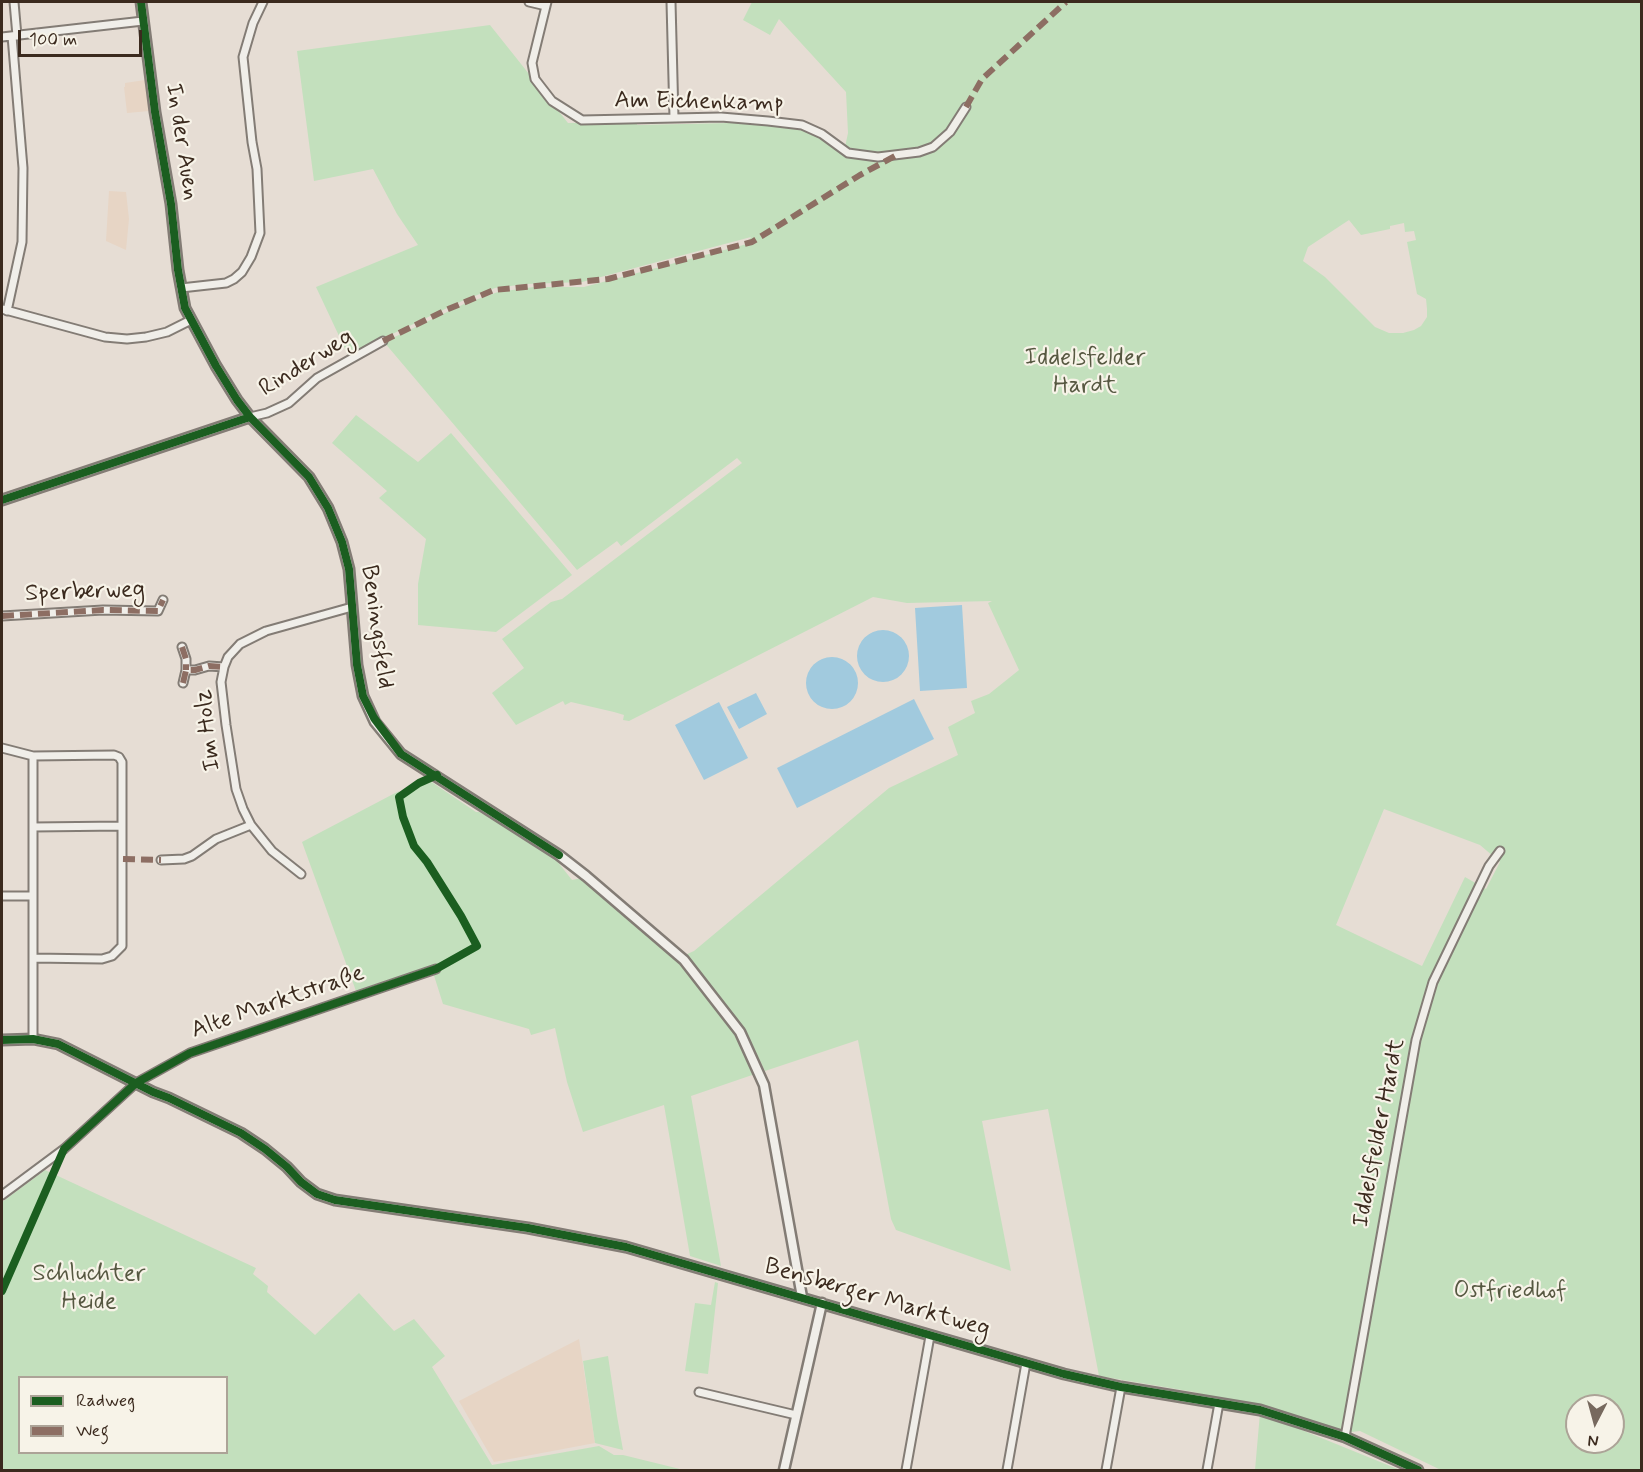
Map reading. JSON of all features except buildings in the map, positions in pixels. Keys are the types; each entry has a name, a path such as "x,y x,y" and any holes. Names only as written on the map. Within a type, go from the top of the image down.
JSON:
{"street":[{"path":"14,2 14,36 23,168 22,242 4,310 105,337 127,339 167,332 191,320"},
{"name":"In der Auen","path":"141,2 181,288"},
{"path":"181,288 226,283 234,279 242,272 251,257 260,233 257,169 243,57 253,23 263,2"},
{"path":"529,2 546,4"},
{"path":"671,2 674,118"},
{"name":"Am Eichenkamp","path":"546,4 532,63 535,79 552,101 582,120 735,118 802,125 822,134 848,153 878,157 919,152 933,147 950,132 966,107"},
{"path":"2,37 143,21"},
{"name":"Beningsfeld","path":"181,288 185,308 191,320 216,366 250,417 309,477 328,508 342,542 349,569 357,665 363,696 375,722 401,754 559,855 684,960 740,1032 764,1085 802,1297"},
{"name":"Rinderweg","path":"250,417 267,413 289,403 317,378 382,341"},
{"path":"2,500 250,417"},
{"name":"Sperberweg","path":"2,616 103,610 158,611 163,600"},
{"name":"Im Holz","path":"301,874 272,851 251,825 243,809 231,763 222,692 224,667 228,657 240,644 266,631 352,607"},
{"path":"182,647 186,659 183,682"},
{"path":"186,670 209,666 224,667"},
{"path":"2,748 33,756 114,755 122,762 123,940 118,952 102,959 33,958"},
{"path":"33,756 33,1039"},
{"path":"161,860 184,859 192,856 216,839 251,825"},
{"path":"33,827 122,826"},
{"name":"Iddelsfelder Hardt","path":"1345,1437 1416,1040 1433,982 1489,866 1500,851"},
{"path":"2,896 32,896"},
{"name":"Alte Marktstraße","path":"2,1196 63,1149 136,1083 190,1053 436,969"},
{"path":"2,1040 33,1039 58,1044 136,1083"},
{"name":"Bensberger Marktweg","path":"136,1083 241,1133 265,1149 317,1194 335,1200 581,1237 626,1247 1026,1363 1121,1387 1260,1410 1345,1437 1418,1470"},
{"path":"784,1470 822,1303"},
{"path":"906,1470 930,1336"},
{"path":"1007,1470 1026,1363"},
{"path":"1106,1470 1121,1387"},
{"path":"699,1392 796,1415"},
{"path":"1207,1470 1220,1403"}],"shaded area":[{"path":"145,80 149,111 127,113 125,83"},
{"path":"109,191 126,192 129,219 126,250 106,241"},
{"path":"579,1339 595,1443 494,1462 459,1401"}],"green space":[{"name":"Ostfriedhof","path":"752,2 1641,2 1641,1470 1441,1470 1360,1431 1343,1433 1260,1408 1194,1392 1099,1376 1048,1109 982,1121 1011,1271 896,1230 891,1219 858,1040 765,1071 745,1031 688,959 683,956 694,951 889,788 958,755 948,727 975,713 971,701 989,694 1019,670 988,603 992,601 907,603 873,597 629,721 623,720 624,715 571,702 565,705 563,701 516,725 492,693 524,668 502,639 551,602 562,599 742,463 737,458 621,546 617,541 577,570 384,342 464,304 498,292 534,287 584,287 747,244 751,237 582,282 526,284 495,288 462,301 348,355 316,287 418,245 397,214 373,169 314,181 297,51 490,25 568,123 637,122 637,125 778,122 811,131 845,147 848,133 846,92 779,19 770,35 743,20","holes":["1349,220 1361,235 1390,229 1390,226 1404,223 1405,232 1414,231 1416,240 1407,242 1417,294 1426,299 1427,317 1421,326 1403,333 1389,333 1375,327 1325,277 1303,261 1308,247","1384,809 1480,845 1500,862 1486,889 1465,877 1422,966 1336,925"]},
{"path":"356,415 418,462 451,433 572,575 496,632 418,625 418,584 426,539 379,498 387,491 332,443"},
{"path":"430,781 476,812 509,827 553,856 572,880 582,878 677,959 739,1035 758,1073 691,1096 721,1266 690,1256 664,1105 583,1132 567,1082 555,1028 531,1035 529,1029 443,1004 431,966 356,991 302,842 399,791 397,799 410,846 413,844 402,798 404,794"},
{"name":"Schluchter Heide","path":"45,1170 256,1268 253,1274 268,1286 267,1292 315,1335 359,1293 394,1331 414,1319 445,1356 432,1367 492,1465 599,1446 614,1455 623,1455 684,1470 2,1470 2,1202"},
{"path":"715,1282 718,1283 708,1374 685,1371 695,1303 711,1305"},
{"path":"608,1356 623,1450 595,1443 583,1361"},
{"path":"1260,1413 1400,1470 1255,1470"}],"water":[{"path":"962,605 967,688 920,691 915,608"},
{"path":"883,630 893,632 901,638 907,646 909,656 907,666 901,674 893,680 883,682 873,680 865,674 859,666 857,656 859,646 865,638 873,632"},
{"path":"827,657 837,657 851,664 858,683 851,702 837,709 827,709 817,705 810,698 806,688 806,678 810,668 817,661"},
{"path":"756,693 767,714 739,729 727,707"},
{"path":"914,699 934,739 797,808 777,768"},
{"path":"719,702 748,758 704,780 675,725"}],"marked path":[{"path":"966,107 982,79 1066,2"},
{"path":"383,341 446,310 494,290 608,279 752,242 895,156"},
{"path":"2,616 103,610 158,611 163,600"},
{"path":"182,647 186,659 186,670"},
{"path":"183,683 186,670 209,666 224,667"},
{"path":"123,859 161,860"}],"cycle path":[{"path":"141,2 185,308 237,400 250,417 309,477 328,508 342,542 349,569 357,665 363,696 374,718 401,754 559,855"},
{"path":"2,500 250,417"},
{"path":"2,1291 64,1149 136,1083 190,1053 436,969 477,946 427,862 414,846 403,817 399,797 419,783 437,775"},
{"path":"2,1040 33,1039 58,1044 241,1133 265,1149 317,1194 335,1200 528,1228 626,1247 1064,1374 1121,1387 1260,1410 1345,1437 1418,1470"}]}
